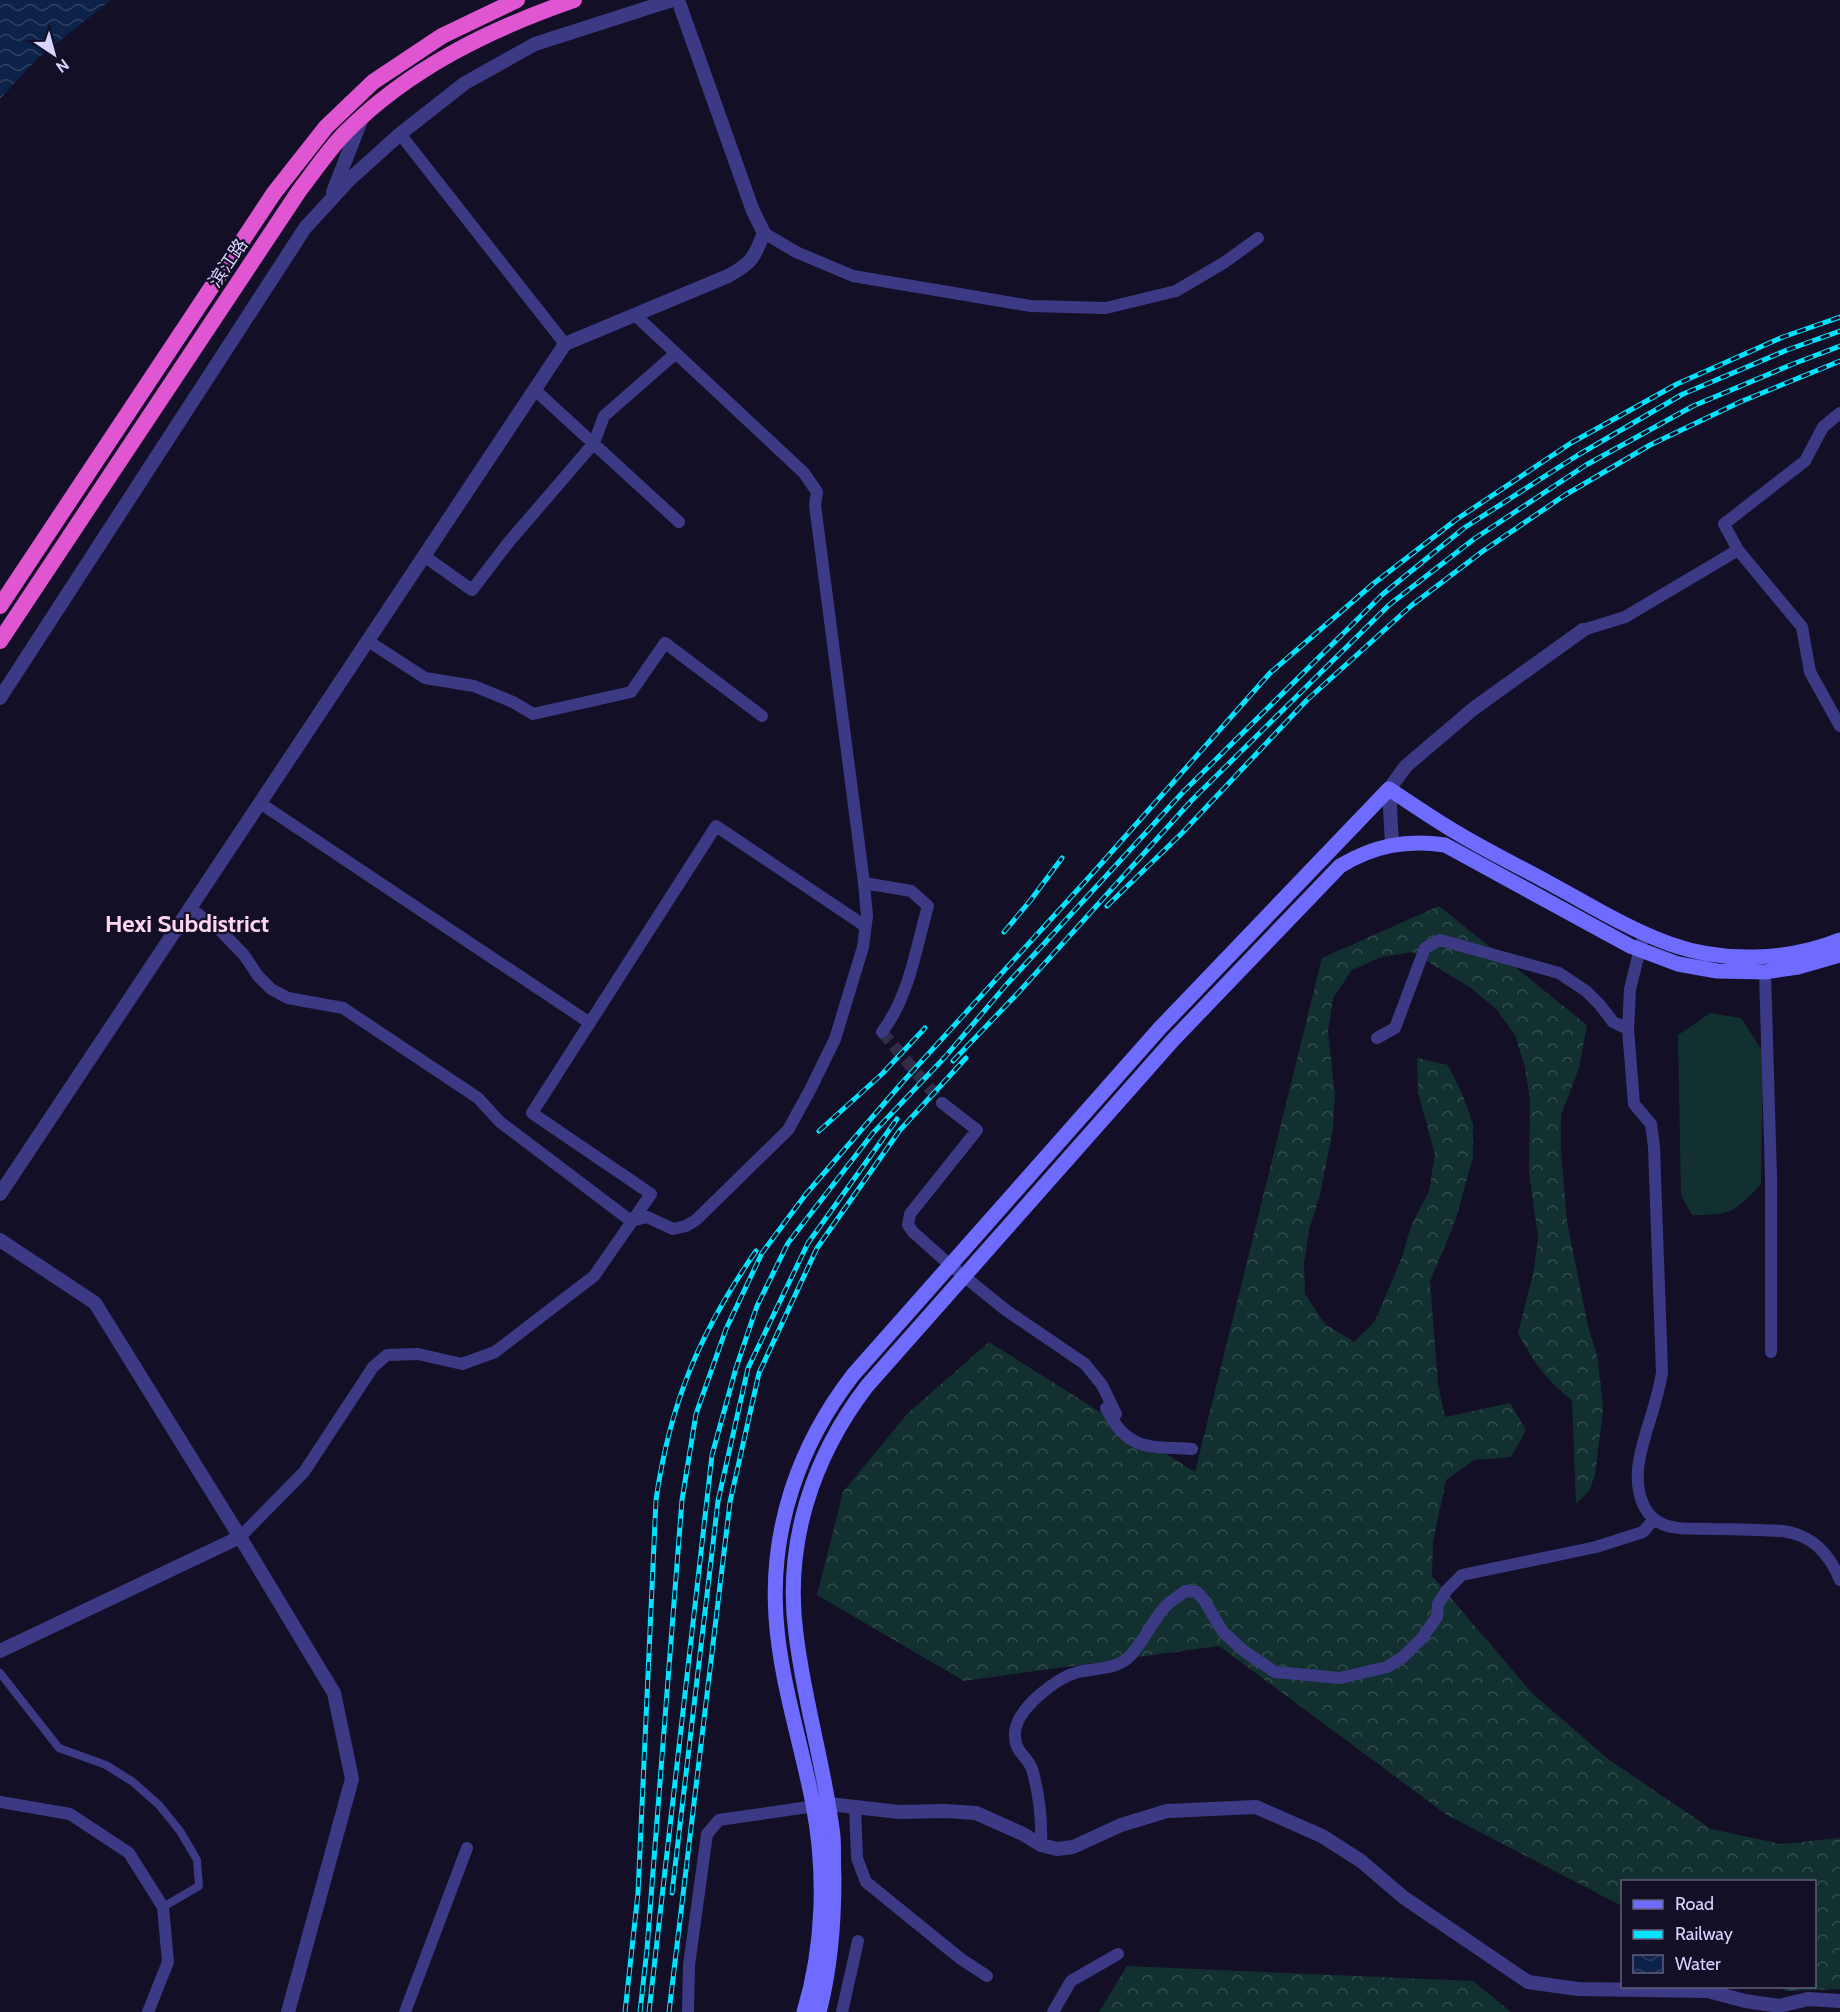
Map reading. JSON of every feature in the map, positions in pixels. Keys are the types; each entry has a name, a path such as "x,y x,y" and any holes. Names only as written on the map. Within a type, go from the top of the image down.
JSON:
{"highway":[{"name":"滨江路","path":"0,606 274,193 326,127 373,82 432,42 516,0"},
{"name":"滨江路","path":"0,641 299,191 344,134 388,94 450,53 525,17 574,0"}],"main road":[{"path":"819,2012 827,1981 833,1938 833,1838 821,1805 781,1655 776,1618 777,1560 786,1504 806,1451 838,1394 1160,1028 1389,789 1458,834 1644,933 1685,949 1742,957 1799,952 1840,940"},
{"path":"804,2012 815,1959 821,1904 821,1805 798,1651 793,1576 804,1508 819,1465 852,1405 1173,1040 1340,866 1365,852 1392,844 1419,842 1444,845 1640,950 1662,959 1697,968 1737,973 1765,972 1807,965 1840,955"}],"street":[{"path":"0,698 305,228 330,200 400,134 465,82 536,44 672,0"},
{"path":"678,0 753,211 764,232 796,252 853,276 1031,306 1106,308 1176,291 1225,262 1258,238"},
{"path":"330,200 362,118"},
{"path":"400,134 565,344"},
{"path":"0,1194 565,344 747,266 757,251 764,232"},
{"path":"631,1221 647,1217 673,1229 686,1226 696,1220 788,1130 835,1039 863,947 867,916 815,505 817,492 804,473 635,315"},
{"path":"424,556 472,590 508,543 594,443 604,416 676,353"},
{"path":"535,390 679,522"},
{"path":"1840,413 1823,427 1804,461 1724,524 1738,550 1802,627 1810,672 1840,726"},
{"path":"1392,844 1389,789 1406,766 1473,708 1583,630 1625,617 1738,550"},
{"path":"368,641 425,678 474,686 513,702 533,714 631,692 665,643 762,716"},
{"path":"260,803 590,1023"},
{"path":"0,1651 240,1537 304,1472 373,1367 387,1355 418,1354 462,1364 495,1352 594,1276 651,1194 532,1113 716,826 865,926"},
{"path":"864,882 911,891 928,906 901,999 894,1017 882,1032"},
{"path":"189,908 217,927 244,955 258,976 272,989 288,998 343,1008 478,1098 500,1122 631,1221"},
{"path":"1644,933 1630,989 1628,1029 1634,1104 1651,1124 1654,1147 1662,1372 1658,1396 1640,1458 1638,1491 1645,1509 1654,1519 1674,1528 1792,1532 1808,1539 1822,1549 1833,1563 1840,1580"},
{"path":"1377,1038 1395,1028 1425,948 1440,940 1559,973 1586,991 1613,1022 1628,1029"},
{"path":"1765,972 1770,1166 1771,1352"},
{"path":"942,1103 977,1130 910,1214 908,1225 913,1232 964,1277 1070,1358 1091,1383 1114,1425 1126,1438 1145,1446 1192,1449"},
{"path":"0,1240 95,1303 334,1693 352,1779 288,2012"},
{"path":"1057,1347 1076,1357 1091,1371 1102,1385 1116,1414"},
{"path":"1041,1845 1042,1823 1031,1766 1020,1752 1016,1741 1016,1727 1021,1714 1063,1678 1079,1672 1103,1670 1128,1658 1164,1607 1185,1591 1197,1592 1223,1632 1244,1651 1275,1672 1340,1678 1387,1667 1403,1657 1417,1644 1437,1617 1438,1604 1447,1590 1462,1575 1607,1544 1643,1532 1654,1519"},
{"path":"0,1673 59,1748 98,1762 133,1782 159,1805 180,1831 197,1860 199,1886 163,1907"},
{"path":"0,1802 70,1814 129,1853 163,1907 168,1962 148,2012"},
{"path":"688,2012 689,1965 707,1834 719,1820 821,1805 899,1812 945,1811 975,1814 1023,1834 1041,1845 1057,1849 1073,1847 1120,1825 1167,1811 1256,1807 1322,1836 1342,1848 1403,1897 1528,1982 1578,1989 1708,1991 1745,2001 1779,2006 1808,1999 1840,2001"},
{"path":"855,1807 857,1858 866,1882 961,1959 987,1976"},
{"path":"405,2012 467,1848"},
{"path":"842,2012 858,1941"},
{"path":"1053,2012 1071,1981 1118,1954"}],"green space":[{"path":"1439,906 1587,1025 1579,1068 1561,1115 1561,1151 1567,1222 1588,1326 1598,1359 1603,1409 1595,1475 1589,1491 1576,1504 1572,1400 1541,1370 1518,1333 1534,1270 1538,1238 1529,1172 1530,1100 1525,1067 1515,1035 1496,1009 1471,988 1412,952 1381,957 1352,970 1333,998 1328,1031 1335,1095 1333,1129 1320,1195 1309,1230 1304,1263 1305,1294 1325,1324 1354,1342 1375,1321 1402,1257 1411,1226 1429,1191 1435,1154 1418,1093 1417,1058 1448,1065 1462,1093 1473,1124 1473,1157 1455,1222 1430,1281 1438,1384 1445,1417 1510,1403 1526,1430 1511,1457 1474,1460 1446,1480 1433,1542 1432,1576 1533,1694 1608,1759 1711,1829 1781,1844 1840,1838 1840,1989 1786,1991 1780,1988 1816,1988 1816,1880 1621,1880 1621,1905 1447,1815 1219,1646 964,1681 817,1595 843,1492 907,1414 989,1342 1195,1472 1322,958"},
{"path":"1710,1013 1741,1018 1763,1052 1761,1184 1738,1207 1724,1213 1692,1215 1681,1195 1678,1035"},
{"path":"1127,1966 1473,1981 1511,2012 1099,2012"}],"water":[{"path":"0,0 111,0 38,58 0,99"}],"tunnel":[{"path":"882,1032 942,1103"}],"railway":[{"path":"640,2012 647,1949 682,1500 696,1414 726,1329 762,1253 806,1194 900,1085 1092,874 1270,673 1373,584 1457,519 1571,443 1677,384 1783,337 1840,317"},
{"path":"649,2012 712,1455 736,1368 757,1306 788,1243 873,1133 945,1057 1007,984 1184,791 1383,594 1464,528 1578,455 1683,394 1787,350 1840,331"},
{"path":"953,1061 1017,994 1192,800 1389,605 1474,539 1586,465 1693,406 1840,346"},
{"path":"1107,906 1182,833 1307,700 1412,605 1483,551 1565,495 1650,445 1740,402 1840,361"},
{"path":"1004,932 1062,858"},
{"path":"819,1131 882,1074 925,1028"},
{"path":"669,2012 730,1502 759,1373 817,1248 900,1130 966,1058"},
{"path":"672,1893 718,1501 748,1368 808,1243 897,1119"},
{"path":"625,2012 638,1893 656,1500 662,1464 690,1369 719,1310 756,1251"}],"district":[{"name":"Hexi Subdistrict","path":"187,923"}]}
